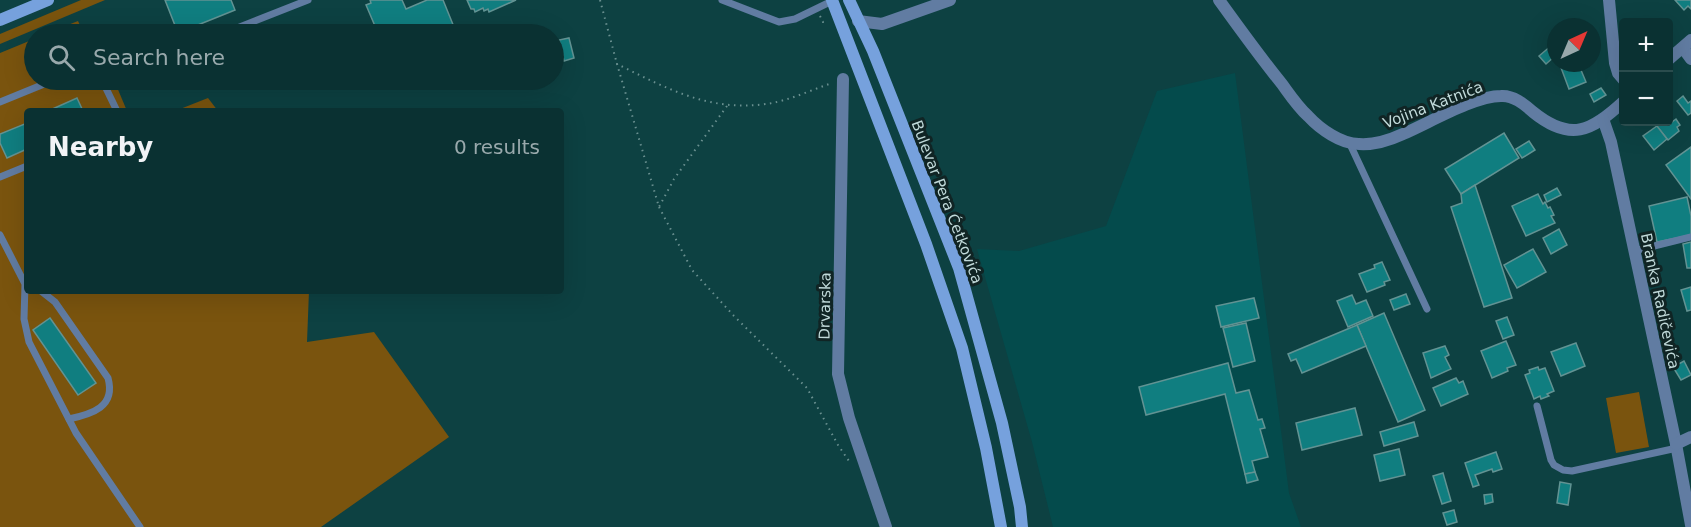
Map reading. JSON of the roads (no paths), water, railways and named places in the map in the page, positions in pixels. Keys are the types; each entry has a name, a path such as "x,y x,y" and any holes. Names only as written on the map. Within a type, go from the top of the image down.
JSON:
{"main road":[{"path":"0,21 48,0"},
{"path":"833,0 926,244 962,348 986,448 1001,527"},
{"name":"Bulevar Pera Ćetkovića","path":"849,0 873,51 959,268 1002,423 1022,527"}],"street":[{"path":"858,21 882,24 950,0"},
{"name":"Vojina Katnića","path":"1219,0 1307,116 1335,137 1358,145 1393,139 1480,100 1501,96 1523,104 1545,122 1559,129 1570,131 1603,119"},
{"path":"1609,0 1615,63 1619,74"},
{"path":"1673,56 1687,44 1691,59"},
{"name":"Drvarska","path":"843,79 838,374 849,418 886,527"},
{"path":"1603,119 1619,105"},
{"name":"Branka Radičevića","path":"1603,119 1611,142 1677,446 1691,525"},
{"path":"1677,446 1691,438"}],"lane":[{"path":"247,24 308,0"},
{"path":"722,0 779,22 795,19 833,0"},
{"path":"0,102 29,90"},
{"path":"107,90 116,108"},
{"path":"1349,142 1427,309"},
{"path":"0,177 24,167"},
{"path":"0,235 24,280"},
{"path":"1634,251 1691,237"},
{"path":"25,294 24,319 29,342 76,433 140,527"},
{"path":"44,294 55,303 108,378 111,389 108,399 99,408 87,415 69,418"},
{"path":"1537,406 1551,460 1554,465 1563,470 1580,470 1677,446"}]}
